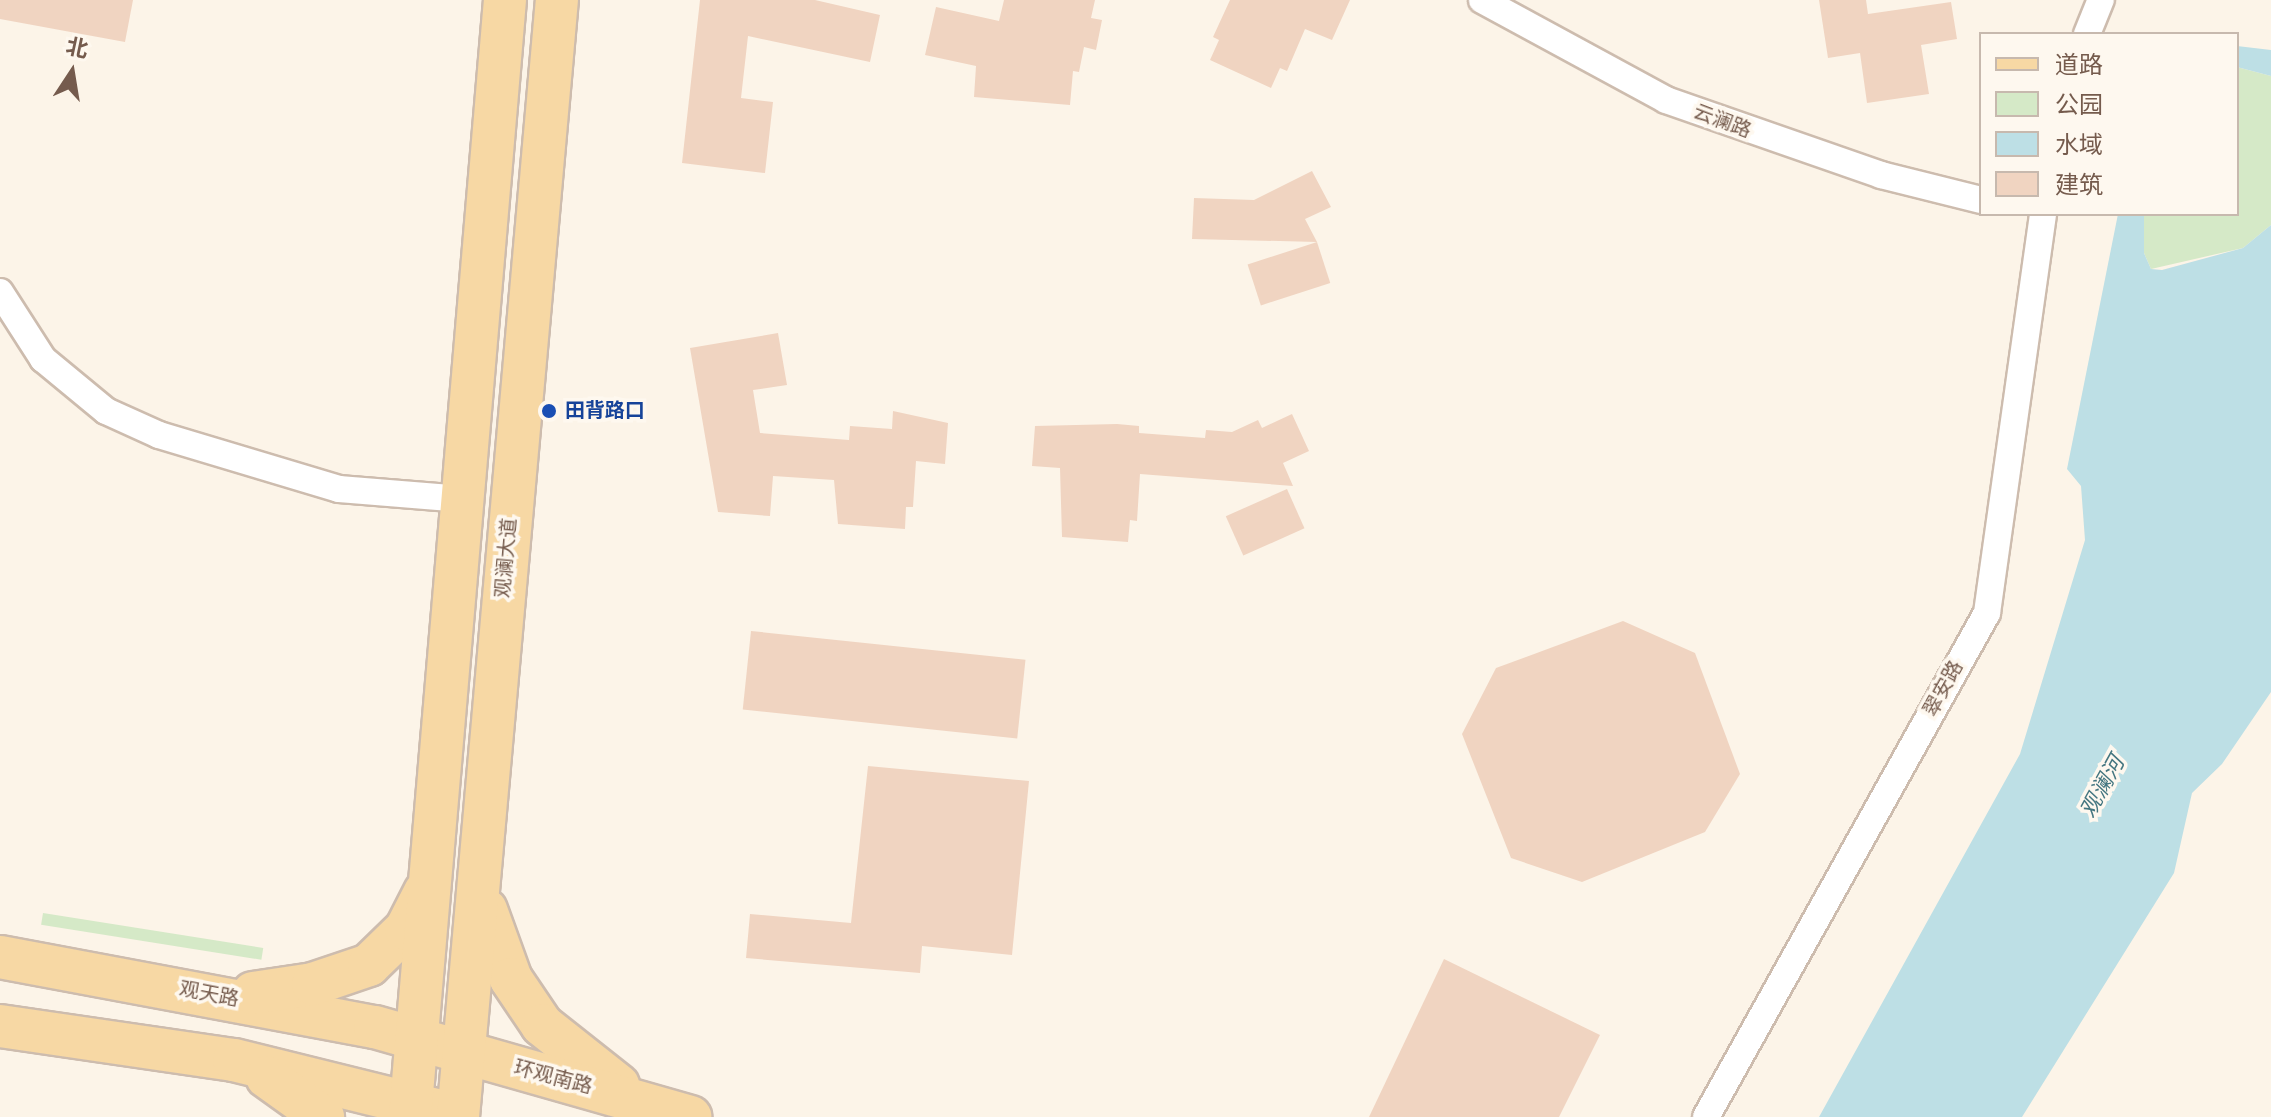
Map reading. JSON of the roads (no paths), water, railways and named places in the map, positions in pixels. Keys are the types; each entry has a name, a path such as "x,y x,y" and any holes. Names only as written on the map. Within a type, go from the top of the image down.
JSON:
{"main road":[{"path":"410,1110 505,0"},
{"name":"观澜大道","path":"459,1117 557,0"},
{"path":"194,992 277,991 369,965 406,929 433,868"},
{"path":"480,885 496,946 534,1014 569,1051 641,1101"},
{"name":"观天路","path":"0,957 417,1037"},
{"path":"0,1026 234,1060 410,1110 459,1117"},
{"name":"环观南路","path":"417,1037 690,1117"},
{"path":"234,1060 284,1086 323,1117"}],"street":[{"name":"云澜路","path":"1482,0 1666,100 1881,175 1979,200"},
{"path":"2088,32 2101,0"},
{"name":"翠安路","path":"1706,1117 1987,613 2040,216"},
{"path":"0,292 43,359 106,411 159,435 339,489 463,499"}],"water":[{"path":"2239,46 2271,50 2271,76 2239,68"},
{"name":"观澜河","path":"2118,216 2144,216 2144,253 2151,269 2162,270 2243,248 2271,225 2271,692 2222,764 2192,793 2174,873 2022,1117 1819,1117 2020,754 2085,540 2081,486 2067,469"}],"place":[{"name":"田背路口","path":"549,411"}]}
